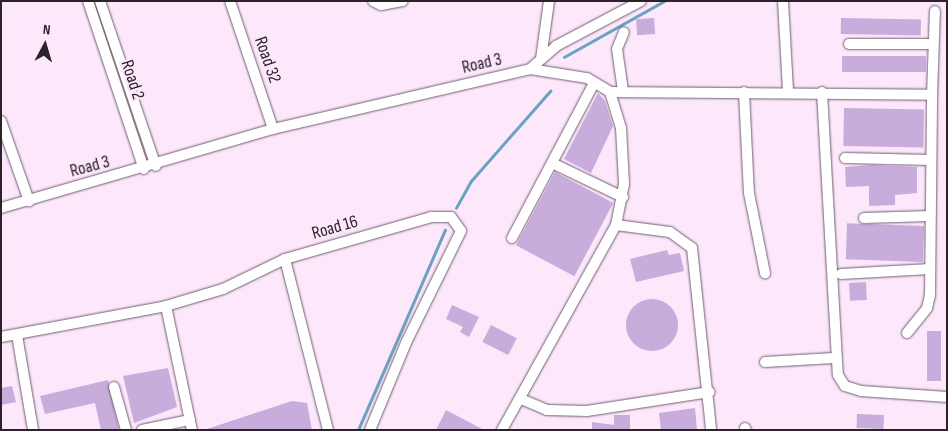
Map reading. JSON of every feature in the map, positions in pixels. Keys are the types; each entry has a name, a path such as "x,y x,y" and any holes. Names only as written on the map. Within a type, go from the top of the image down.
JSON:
{"street":[{"name":"Road 2","path":"88,1 144,169"},
{"name":"Road 2","path":"100,1 156,166"},
{"name":"Road 32","path":"230,1 274,129"},
{"path":"373,1 381,5 403,1"},
{"path":"541,59 550,1"},
{"path":"530,69 556,46 641,1"},
{"path":"783,1 788,91"},
{"path":"907,333 927,308 930,269 932,44 935,11"},
{"path":"623,91 617,49 624,32"},
{"path":"849,44 932,44"},
{"name":"Road 3","path":"1,208 156,166 274,129 530,69 554,70 594,83 610,92"},
{"path":"512,238 594,83"},
{"path":"502,430 522,399 616,225 623,197 621,128 610,92 788,91 932,95"},
{"path":"744,92 749,193 765,273"},
{"path":"822,92 834,358 845,386 947,397"},
{"path":"1,120 29,201"},
{"path":"845,158 931,160"},
{"path":"552,163 623,197"},
{"path":"864,218 930,216"},
{"name":"Road 16","path":"1,338 166,306 223,290 285,259 431,217 452,217 458,223 461,231 406,343 370,430"},
{"path":"616,225 670,232 692,248 710,392 711,430"},
{"path":"285,259 328,430"},
{"path":"840,274 930,269"},
{"path":"142,430 191,425 166,306"},
{"path":"17,334 33,430"},
{"path":"764,362 834,358"},
{"path":"114,387 126,430"},
{"path":"522,399 547,410 587,411 710,392"}],"building":[{"path":"654,18 655,34 637,35 636,19"},
{"path":"841,18 921,19 921,35 841,34"},
{"path":"842,56 926,56 926,72 842,72"},
{"path":"598,93 605,101 613,126 591,173 564,159"},
{"path":"844,108 924,109 923,147 843,146"},
{"path":"871,165 917,167 917,193 895,195 895,205 869,206 869,186 846,187 845,167"},
{"path":"555,172 613,203 574,276 516,245"},
{"path":"847,223 924,226 923,262 846,259"},
{"path":"667,250 669,255 680,253 684,271 636,282 630,259"},
{"path":"866,282 867,300 850,301 849,283"},
{"path":"647,299 657,299 666,303 674,311 678,325 674,339 666,347 657,351 647,351 638,347 630,339 626,330 626,320 630,311 638,303"},
{"path":"452,305 479,317 469,337 460,332 463,327 446,319"},
{"path":"491,325 517,338 508,355 482,342"},
{"path":"927,331 941,331 941,381 927,381"},
{"path":"168,368 177,407 134,423 123,376"},
{"path":"108,380 119,430 101,430 95,403 45,414 40,396"},
{"path":"12,386 16,402 1,405 1,388"},
{"path":"292,401 307,403 312,430 204,430"},
{"path":"695,408 697,430 661,430 659,413"},
{"path":"446,410 484,430 436,430"},
{"path":"857,414 884,415 883,429 857,428"},
{"path":"614,415 630,415 630,430 592,430 592,422 614,425"}],"waterway":[{"path":"564,57 664,1"},
{"path":"456,208 471,181 550,91"},
{"path":"358,430 445,230"}]}
